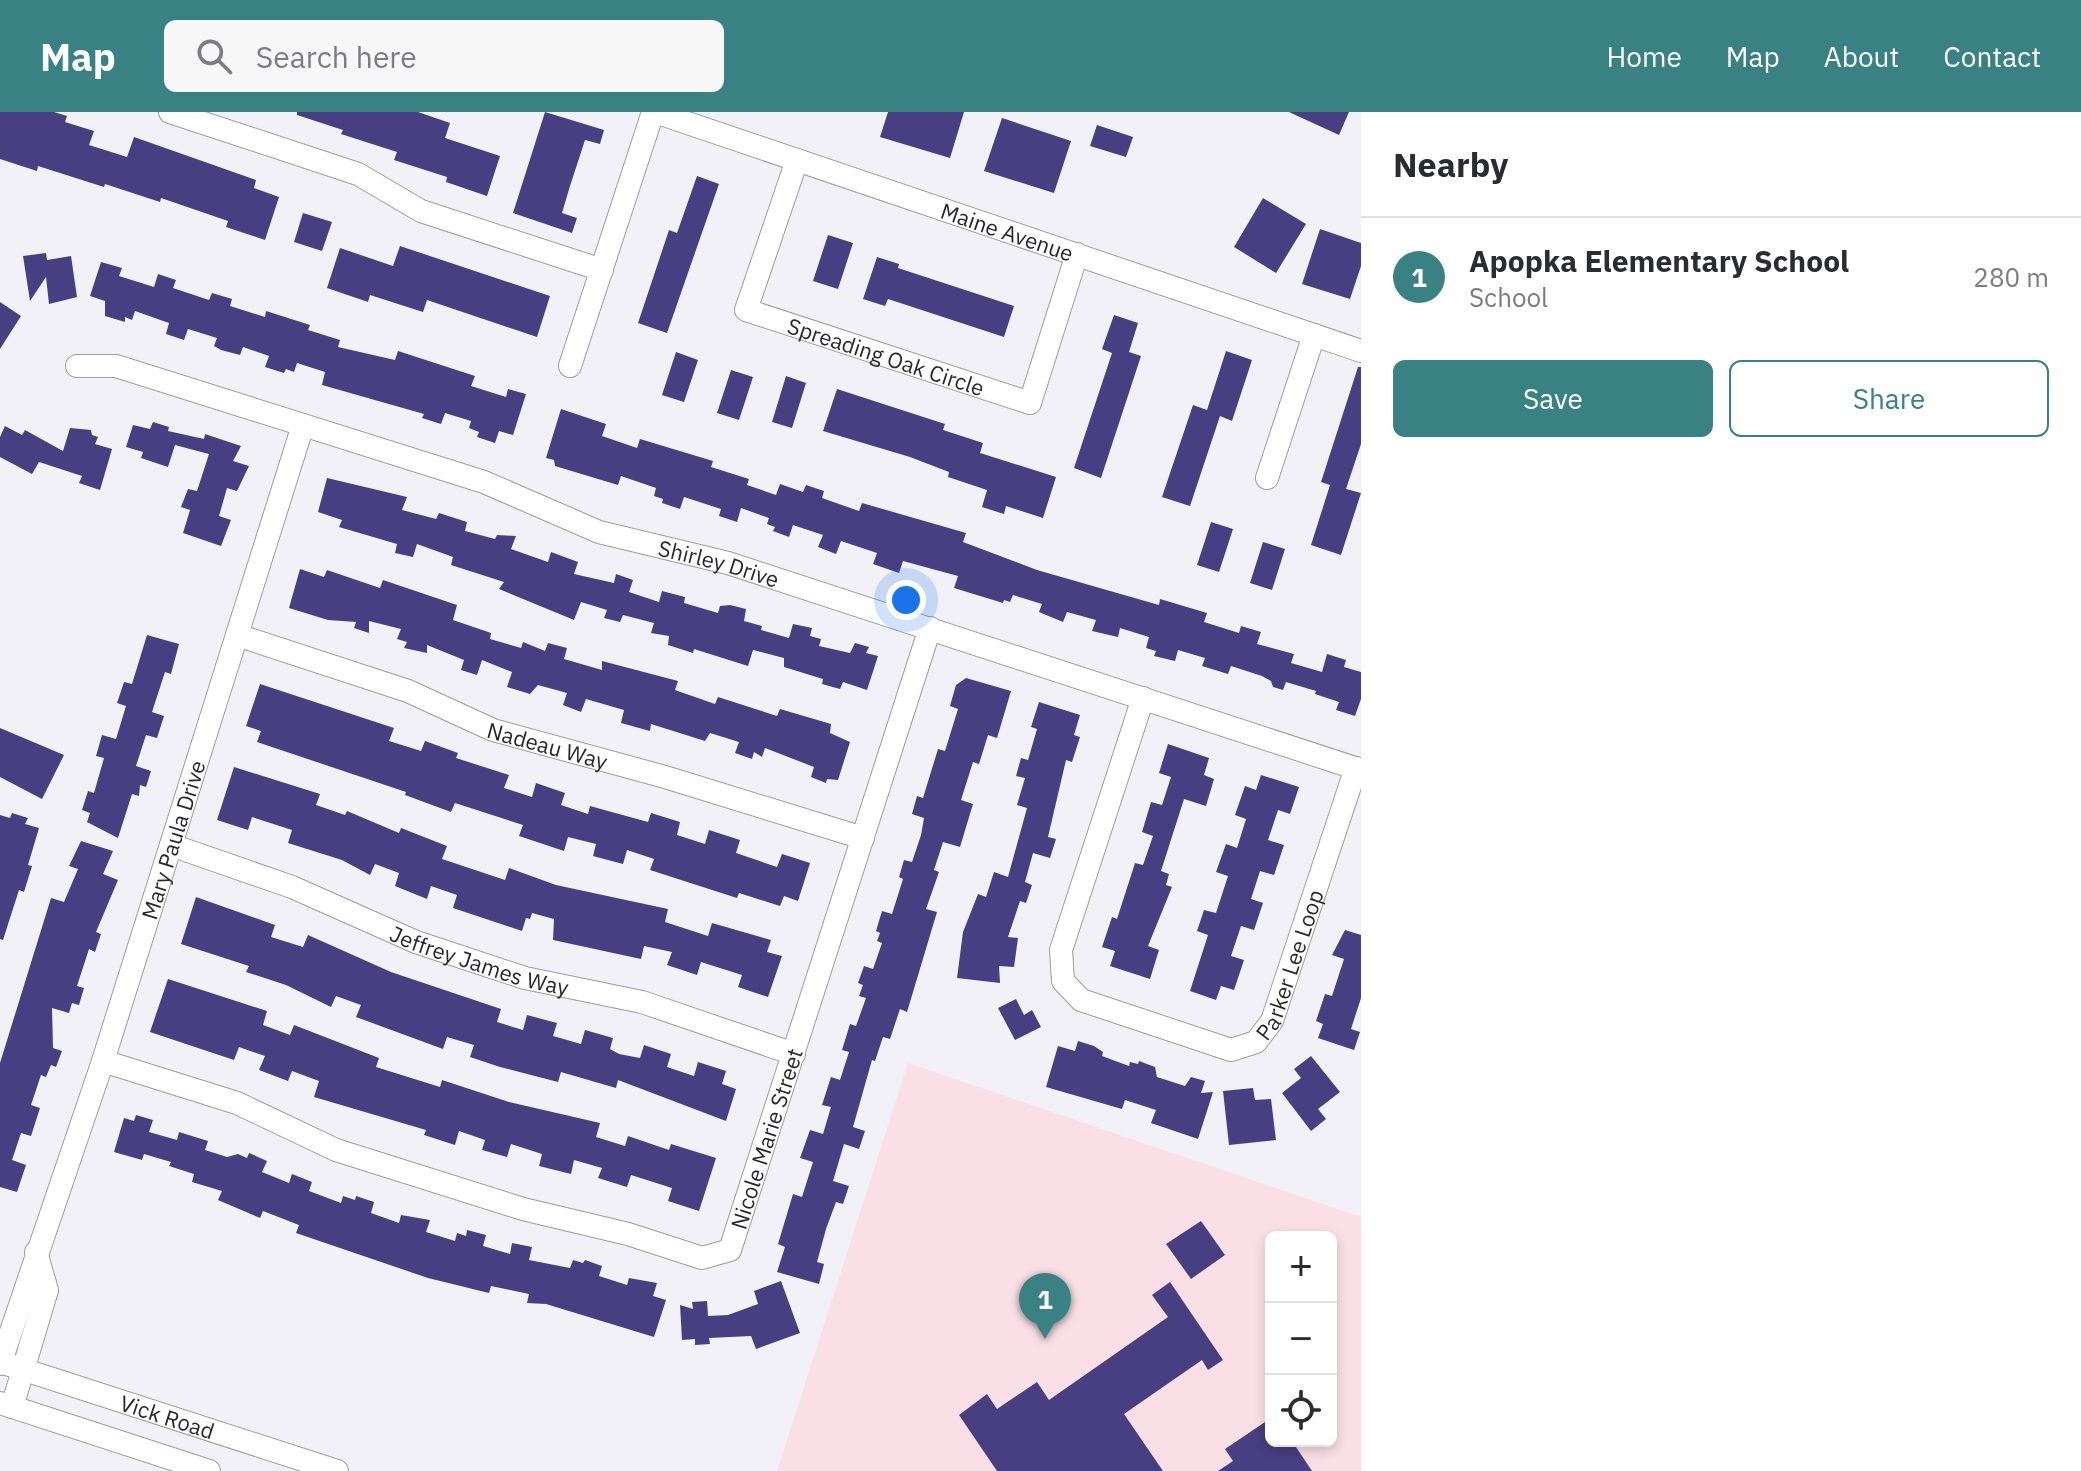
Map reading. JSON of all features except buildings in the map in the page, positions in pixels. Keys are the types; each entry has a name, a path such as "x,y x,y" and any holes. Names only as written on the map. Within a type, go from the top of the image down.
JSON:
{"street":[{"path":"170,112 358,174 421,211 602,270"},
{"path":"570,366 654,112"},
{"name":"Maine Avenue","path":"654,112 1361,351"},
{"name":"Spreading Oak Circle","path":"797,160 746,310 1030,403 1077,254"},
{"path":"1267,478 1314,335"},
{"name":"Shirley Drive","path":"77,366 116,366 484,482 599,532 728,563 1358,769"},
{"name":"Mary Paula Drive","path":"0,1363 103,1061 303,425"},
{"name":"Nicole Marie Street","path":"103,1061 237,1103 336,1150 523,1209 628,1234 702,1258 730,1250 930,628"},
{"name":"Nadeau Way","path":"237,635 408,691 493,730 665,777 863,838"},
{"name":"Parker Lee Loop","path":"1143,698 1061,950 1063,981 1081,1000 1231,1050 1256,1042 1272,1021 1358,769"},
{"name":"Jeffrey James Way","path":"171,845 292,887 416,942 525,978 642,1002 794,1054"},
{"path":"6,1405 26,1370 47,1290 36,1252"},
{"name":"Vick Road","path":"0,1363 337,1471"},
{"name":"Vick Road","path":"6,1405 209,1471"}],"shaded area":[{"path":"908,1063 1361,1217 1361,1471 777,1471"}],"place":[{"name":"Apopka Elementary School","path":"1045,1339"}]}
